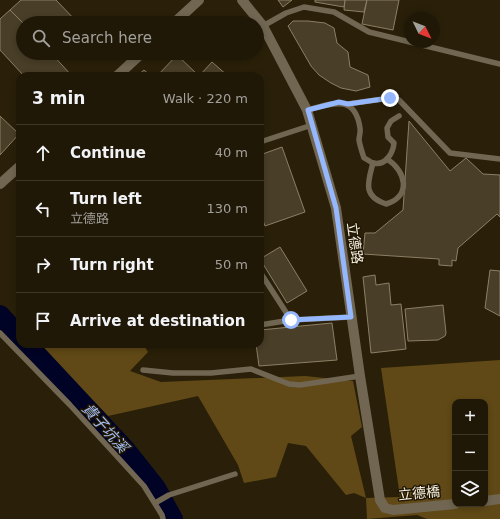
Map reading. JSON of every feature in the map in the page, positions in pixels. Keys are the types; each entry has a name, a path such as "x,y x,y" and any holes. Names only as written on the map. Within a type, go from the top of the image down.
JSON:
{"street":[{"path":"182,16 199,0"},
{"name":"立德路","path":"242,0 255,16"},
{"name":"立德路","path":"264,28 308,110 336,208 351,317 380,500 385,508"},
{"path":"121,72 134,60"},
{"path":"0,184 16,170"},
{"path":"488,501 500,499"},
{"name":"立德橋","path":"385,508 393,510 452,504"}],"lane":[{"path":"264,25 286,13 304,7 334,12 369,32 500,64"},
{"path":"308,110 339,102 348,104 390,98 399,100 450,153 500,159"},
{"path":"348,104 357,116 360,129 361,148 364,158 373,163 381,163 387,159 393,150 394,143 388,137 387,128 391,121 399,116"},
{"path":"264,141 312,125"},
{"path":"373,163 368,185 370,192 375,198 386,204 393,202 398,198 402,192 403,182 399,169 387,159"},
{"path":"264,278 291,320"},
{"path":"264,324 291,320 351,317"},
{"path":"0,333 70,405 144,486 163,519"},
{"path":"143,370 173,373 203,373 251,369 289,384 300,384 360,376"},
{"path":"155,503 169,495 235,474"}],"shaded area":[{"path":"146,348 148,352 130,371 161,382 305,376 353,381 362,427 351,436 366,498 354,493 346,495 306,446 288,443 276,477 244,483 238,465 198,396 108,416 41,349"},
{"path":"500,360 500,519 427,519 417,515 367,519 366,498 400,497 381,368"}],"building":[{"path":"21,0 56,0 71,16 16,16 10,10"},
{"path":"278,0 292,0 283,7"},
{"path":"315,0 345,0 344,7 315,2"},
{"path":"345,0 367,0 364,12 344,10"},
{"path":"367,0 399,0 393,30 362,24"},
{"path":"10,10 16,16 16,60 57,60 68,72 20,72 0,50 0,19"},
{"path":"293,21 325,23 334,28 337,43 348,52 350,67 368,75 370,87 356,91 341,88 319,75 311,66 288,26"},
{"path":"172,60 182,60 195,72 161,72"},
{"path":"212,62 223,72 203,72"},
{"path":"0,116 16,131 16,137 0,155"},
{"path":"409,121 450,171 466,158 483,174 500,175 500,217 497,214 458,248 456,261 452,260 452,266 439,265 439,259 363,254 365,233 375,233 403,210"},
{"path":"282,147 305,212 265,226 264,223 264,154"},
{"path":"280,247 307,291 287,303 264,266 264,257"},
{"path":"490,270 500,271 500,316 485,308"},
{"path":"375,275 376,285 389,283 391,305 401,304 406,349 371,353 363,277"},
{"path":"443,305 445,336 438,340 408,341 405,309"},
{"path":"332,323 337,360 259,366 257,348 264,348 264,330"}],"waterway":[{"name":"貴子坑溪","path":"0,315 16,333"},
{"name":"貴子坑溪","path":"31,348 125,449 156,488 173,519"}],"route":[{"path":"291,320 351,317 336,208 308,110 339,102 348,104 390,98"}]}
